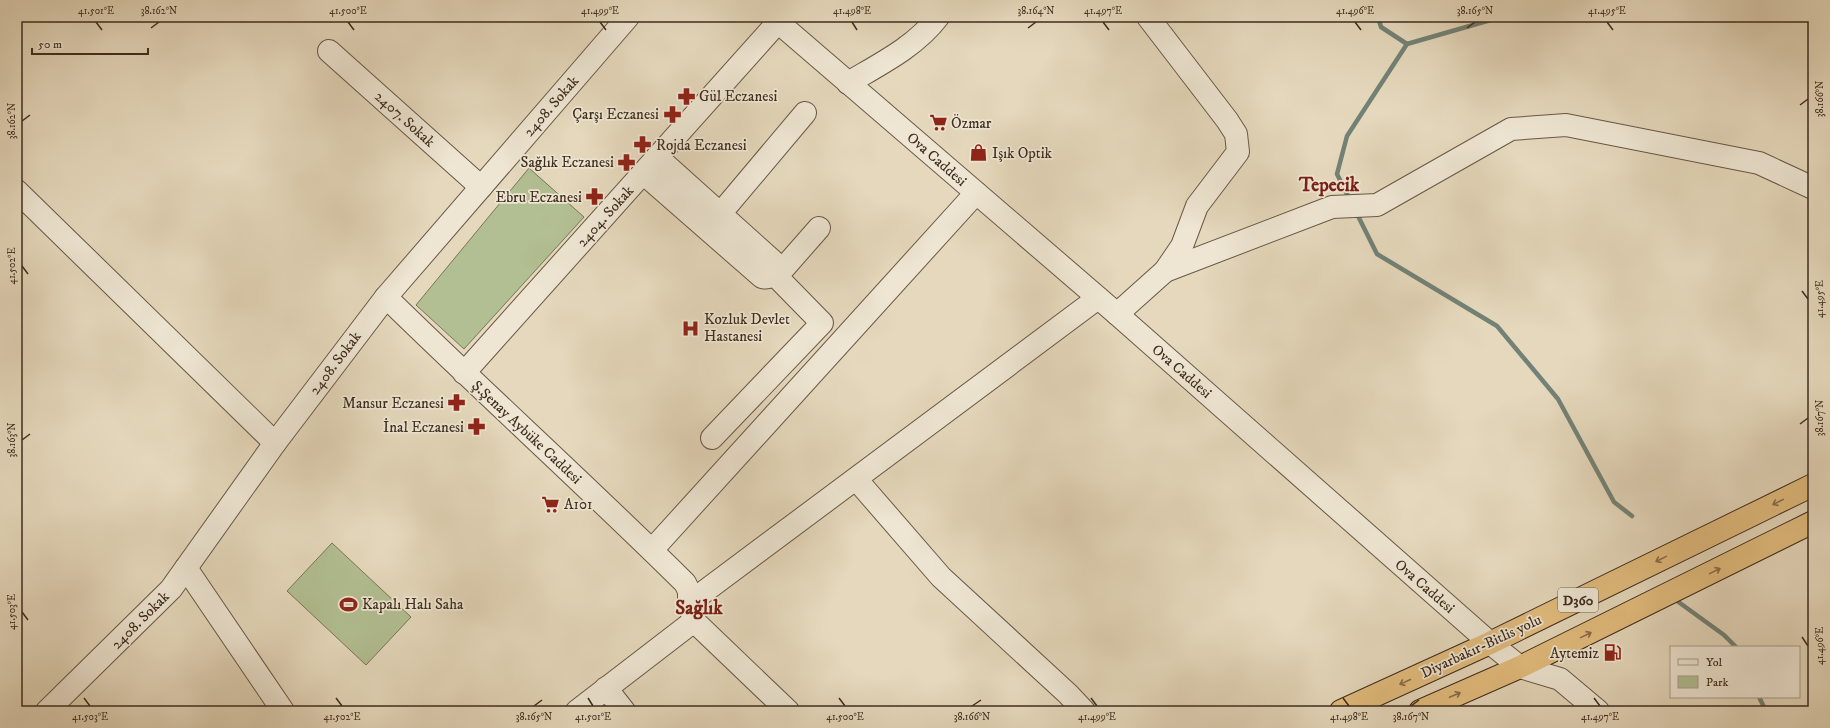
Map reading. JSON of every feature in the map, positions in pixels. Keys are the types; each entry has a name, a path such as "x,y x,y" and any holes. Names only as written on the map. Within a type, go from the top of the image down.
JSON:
{"highway":[{"name":"Diyarbakır-Bitlis yolu","path":"1341,711 1490,643 1813,485"},
{"name":"D360","path":"1420,711 1520,667 1813,522"}],"street":[{"name":"2408. Sokak","path":"47,711 171,589 275,443 386,297 628,17"},
{"path":"848,82 899,53 933,24 938,17"},
{"path":"1117,314 1164,271 1182,246 1197,206 1238,152 1236,134 1227,120 1148,17"},
{"name":"Ova Caddesi","path":"775,20 1117,314 1490,643 1520,667 1560,678 1598,711"},
{"name":"2404. Sokak","path":"464,373 657,157 775,20"},
{"name":"2407. Sokak","path":"329,51 481,187"},
{"path":"720,214 805,113"},
{"path":"1164,271 1332,206 1377,205 1511,129 1566,125 1759,163 1813,188"},
{"path":"657,157 775,263 775,276"},
{"path":"642,173 762,277 775,276 819,228"},
{"path":"17,191 275,443"},
{"path":"652,550 976,193"},
{"path":"712,438 822,323 775,276"},
{"name":"Ş.Şenay Aybüke Caddesi","path":"386,297 464,373 613,512 685,583 689,591 691,612"},
{"path":"577,711 606,688 691,612 856,479 1098,298"},
{"path":"856,479 941,577 1068,694 1084,711"},
{"path":"186,568 283,711"},
{"path":"691,612 788,711"},
{"path":"606,688 624,711"}],"green space":[{"path":"529,168 584,217 464,349 416,305"},
{"name":"Kapalı Halı Saha","path":"332,543 411,617 366,665 287,591"}],"waterway":[{"path":"1378,17 1381,27 1407,44"},
{"path":"1350,200 1337,174 1347,136 1407,44 1501,17"},
{"path":"1356,212 1377,254 1497,326 1558,399 1614,502 1632,516"},
{"path":"1673,598 1724,635 1735,646"},
{"path":"1760,698 1767,711"}],"place":[{"name":"Gül Eczanesi","path":"686,96"},
{"name":"Çarşı Eczanesi","path":"672,114"},
{"name":"Özmar","path":"938,123"},
{"name":"Rojda Eczanesi","path":"643,145"},
{"name":"Işık Optik","path":"979,153"},
{"name":"Sağlık Eczanesi","path":"627,162"},
{"name":"Ebru Eczanesi","path":"595,197"},
{"name":"Kozluk Devlet Hastanesi","path":"691,328"},
{"name":"Mansur Eczanesi","path":"457,403"},
{"name":"İnal Eczanesi","path":"477,427"},
{"name":"A101","path":"551,504"},
{"name":"Kapalı Halı Saha","path":"349,604"},
{"name":"Aytemiz","path":"1612,653"}],"district":[{"name":"Tepecik","path":"1329,184"},
{"name":"Sağlık","path":"699,607"}]}
